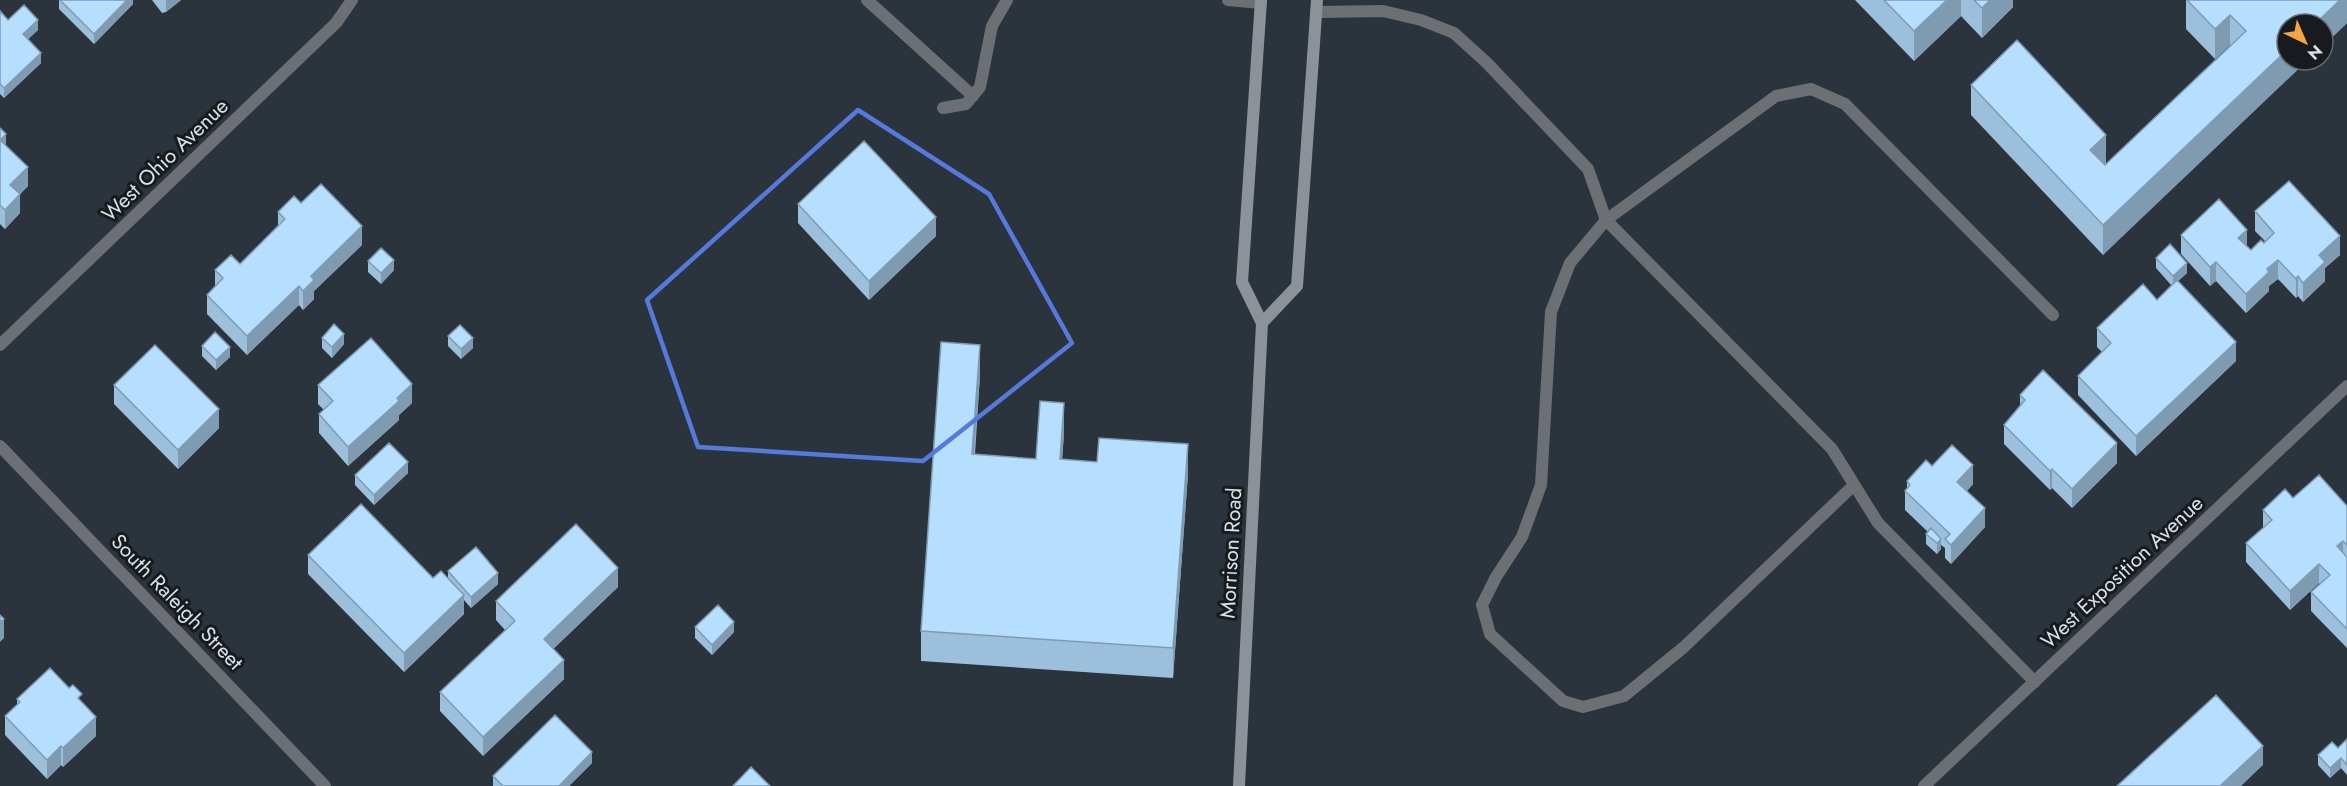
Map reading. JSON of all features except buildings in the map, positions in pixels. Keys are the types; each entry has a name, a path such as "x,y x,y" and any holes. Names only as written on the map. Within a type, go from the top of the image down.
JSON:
{"main road":[{"name":"Morrison Road","path":"1239,786 1262,323 1242,282 1261,2"},
{"path":"1262,323 1297,286 1316,6"}],"street":[{"name":"West Ohio Avenue","path":"0,345 336,23 352,0"},
{"path":"867,0 973,96"},
{"path":"943,108 966,104 980,87 992,26 1006,0"},
{"path":"1228,0 1261,2"},
{"path":"1316,6 1383,11 1421,20 1454,33 1495,71 1588,170 1606,220 1832,449 1878,523 2035,682"},
{"path":"1854,485 1684,647 1624,696 1583,707 1563,701 1490,634 1482,605 1496,577 1522,537 1541,485 1551,312 1570,263 1606,220 1776,96 1811,89 1845,104 2053,315"},
{"name":"West Exposition Avenue","path":"1924,786 2347,386"},
{"name":"South Raleigh Street","path":"0,446 325,786"}],"highlighted area":[{"path":"858,110 989,194 1072,343 923,461 698,447 647,300"}]}
